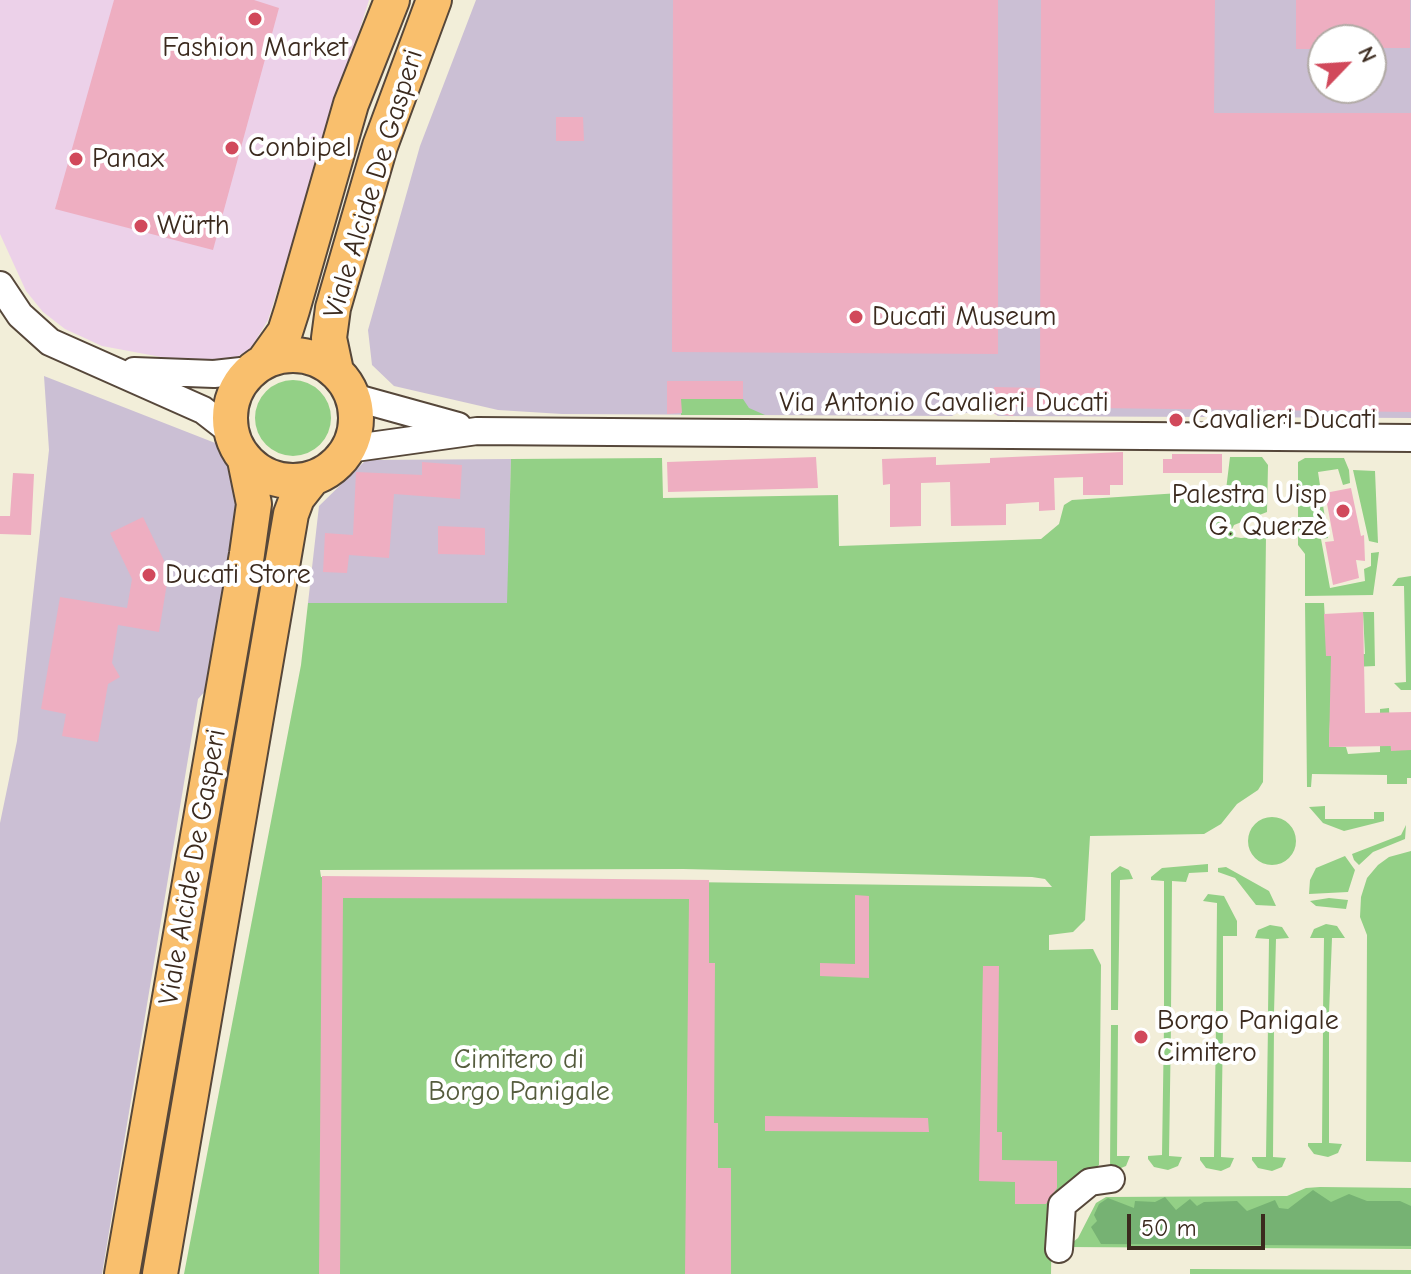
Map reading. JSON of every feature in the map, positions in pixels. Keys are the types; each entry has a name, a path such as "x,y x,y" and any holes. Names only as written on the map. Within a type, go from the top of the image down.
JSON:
{"main road":[{"name":"Viale Alcide De Gasperi","path":"258,365 285,332 351,104 392,0"},
{"name":"Viale Alcide De Gasperi","path":"344,384 329,338 333,308 380,146 434,0"},
{"path":"302,355 344,384 356,424 348,449 339,462 312,479 276,479 238,445 229,408 234,394 258,365 302,355"},
{"name":"Viale Alcide De Gasperi","path":"122,1274 254,504 238,445"},
{"name":"Viale Alcide De Gasperi","path":"160,1274 291,514 312,479"}],"street":[{"path":"0,285 20,315 50,342 75,356 121,371 203,410 238,445"},
{"path":"121,371 214,374 258,365"},
{"name":"Via Antonio Cavalieri Ducati","path":"344,384 477,431"},
{"name":"Via Antonio Cavalieri Ducati","path":"348,449 477,431 1411,438"},
{"path":"1059,1249 1062,1205 1090,1182 1111,1179"}],"shaded area":[{"path":"0,0 369,0 268,320 251,348 231,361 188,362 102,346 65,329 43,312 26,291 0,234"},
{"path":"476,0 1411,0 1411,418 998,416 993,413 957,413 952,416 562,414 498,410 394,386 372,365 368,330 420,146"},
{"path":"44,376 228,448 241,473 244,499 209,687 198,699 102,1274 0,1274 0,823 17,741 49,450"},
{"path":"511,459 508,603 308,603 319,506 366,460"}],"green space":[{"path":"293,380 308,383 320,391 328,403 331,418 328,433 320,445 308,453 293,456 278,453 266,445 258,433 255,418 258,403 266,391 278,383"},
{"path":"681,399 743,399 749,408 765,415 681,415"},
{"name":"Cimitero di Borgo Panigale","path":"1230,457 1262,457 1268,465 1267,512 1234,525 1232,529 1235,537 1266,536 1263,782 1258,790 1237,804 1221,824 1204,834 1090,836 1085,920 1073,932 1049,935 1049,950 1093,949 1101,965 1099,1165 1052,1204 1051,1274 184,1274 301,665 308,603 507,603 511,459 662,458 663,498 838,495 839,546 1041,539 1059,524 1064,505 1072,500 1226,490","holes":["683,869 1045,879 1052,887 321,877 320,870"]},
{"path":"1305,458 1344,458 1349,470 1350,483 1343,485 1338,469 1318,472 1328,538 1321,539 1330,588 1365,581 1364,569 1371,566 1371,553 1379,552 1373,595 1305,596 1305,554 1298,545 1298,462"},
{"path":"1353,470 1375,471 1378,543 1369,541"},
{"path":"1411,576 1411,690 1401,690 1394,683 1406,682 1404,586 1392,586 1398,578"},
{"path":"1305,603 1324,603 1327,656 1365,654 1363,612 1374,612 1375,666 1332,668 1329,747 1346,747 1348,754 1380,752 1380,709 1389,708 1391,750 1411,750 1411,778 1407,778 1407,784 1387,784 1387,775 1312,774 1311,787 1307,787"},
{"path":"1325,806 1325,819 1374,819 1374,812 1384,812 1384,821 1344,831 1323,823 1309,807"},
{"path":"1272,817 1289,824 1296,841 1289,858 1272,865 1255,858 1248,841 1255,824"},
{"path":"1406,825 1405,839 1373,852 1359,865 1354,860 1352,854 1401,835"},
{"path":"1411,851 1411,1162 1366,1161 1367,935 1360,917 1361,897 1367,878 1378,865 1389,857"},
{"path":"1345,856 1355,870 1348,892 1309,894 1310,880 1316,868"},
{"path":"1208,864 1208,872 1189,873 1186,882 1172,881 1171,1012 1164,1012 1164,881 1151,880 1151,877 1162,868"},
{"path":"1120,866 1129,870 1133,879 1120,880 1118,1010 1111,1010 1111,873"},
{"path":"1226,867 1269,891 1276,906 1256,905 1235,878 1218,872 1218,868"},
{"path":"1208,894 1224,896 1237,921 1237,936 1223,936 1223,1011 1216,1011 1217,903 1203,901"},
{"path":"1329,898 1348,900 1346,909 1316,906 1310,901"},
{"path":"1326,924 1337,926 1345,938 1332,938 1329,1013 1323,1013 1324,938 1310,938 1314,929"},
{"path":"1270,925 1282,927 1289,938 1276,939 1274,1013 1268,1013 1269,939 1255,938 1258,930"},
{"path":"1111,1025 1118,1025 1117,1156 1130,1156 1126,1166 1116,1170 1110,1170"},
{"path":"1164,1025 1171,1025 1169,1156 1182,1157 1178,1166 1168,1170 1154,1167 1148,1159 1148,1156 1162,1155"},
{"path":"1216,1026 1223,1026 1221,1157 1234,1158 1230,1167 1221,1171 1206,1168 1200,1160 1200,1157 1214,1157"},
{"path":"1268,1026 1274,1026 1273,1157 1286,1158 1282,1167 1272,1171 1258,1168 1252,1160 1252,1157 1266,1157"},
{"path":"1323,1028 1329,1028 1329,1143 1342,1144 1338,1153 1328,1157 1314,1154 1308,1146 1308,1143 1322,1143"},
{"path":"1306,1188 1411,1188 1411,1249 1067,1247 1078,1238 1096,1203 1106,1197 1287,1196"},
{"path":"1313,1190 1331,1202 1349,1194 1367,1201 1400,1201 1411,1206 1411,1246 1101,1244 1091,1227 1097,1221 1094,1215 1099,1204 1108,1198 1134,1208 1135,1201 1155,1202 1165,1197 1176,1210 1190,1199 1197,1206 1204,1202 1237,1201 1247,1211 1275,1200 1279,1208 1288,1209"},
{"path":"1190,1269 1411,1270 1411,1274 1190,1274"}],"building":[{"path":"114,0 254,0 279,8 213,250 55,209"},
{"path":"673,0 998,0 998,354 672,352"},
{"path":"1041,0 1215,0 1214,113 1411,113 1411,412 1016,407 1013,416 993,413 994,387 1040,388"},
{"path":"1296,0 1410,0 1410,48 1387,48 1387,24 1307,24 1307,49 1296,49"},
{"path":"556,117 583,117 584,141 556,141"},
{"path":"667,381 743,381 743,399 681,399 682,413 667,414"},
{"path":"1123,452 1123,485 1110,485 1110,495 1083,495 1083,477 1054,478 1055,510 1039,511 1039,502 1006,504 1006,525 951,526 950,482 921,483 921,526 890,527 890,484 883,485 882,459 936,457 936,465 990,463 990,458"},
{"path":"1172,454 1222,454 1222,473 1163,473 1163,459 1172,459"},
{"path":"816,457 818,488 668,492 667,462"},
{"path":"422,462 462,465 460,499 394,494 389,558 349,555 347,573 323,572 325,533 353,535 356,472 422,475"},
{"path":"13,473 34,474 31,535 0,534 0,516 10,516"},
{"path":"1351,488 1361,536 1364,535 1365,561 1356,560 1359,578 1333,585 1325,542 1334,541 1325,493"},
{"path":"143,517 169,571 159,632 118,625 112,663 120,677 108,684 98,742 62,736 66,714 41,709 60,597 127,608 132,579 110,533"},
{"path":"438,526 485,528 485,555 438,554"},
{"path":"1363,612 1365,713 1411,712 1411,750 1391,751 1391,746 1329,747 1331,656 1326,656 1324,614"},
{"path":"322,876 709,880 709,963 715,963 714,1123 718,1123 718,1168 731,1168 731,1274 685,1274 689,899 343,898 340,1274 319,1274"},
{"path":"855,895 869,896 869,978 820,976 820,963 855,964"},
{"path":"983,966 999,966 997,1132 1002,1132 1002,1160 1057,1161 1057,1188 1046,1204 1015,1204 1015,1182 979,1181"},
{"path":"765,1116 928,1118 929,1132 765,1131"}],"place":[{"name":"Fashion Market","path":"255,19"},
{"name":"Conbipel","path":"232,148"},
{"name":"Panax","path":"76,159"},
{"name":"Würth","path":"141,226"},
{"name":"Ducati Museum","path":"856,317"},
{"name":"Cavalieri Ducati","path":"1176,420"},
{"name":"Palestra Uisp G. Querzè","path":"1343,511"},
{"name":"Ducati Store","path":"149,575"},
{"name":"Borgo Panigale Cimitero","path":"1141,1037"}]}
